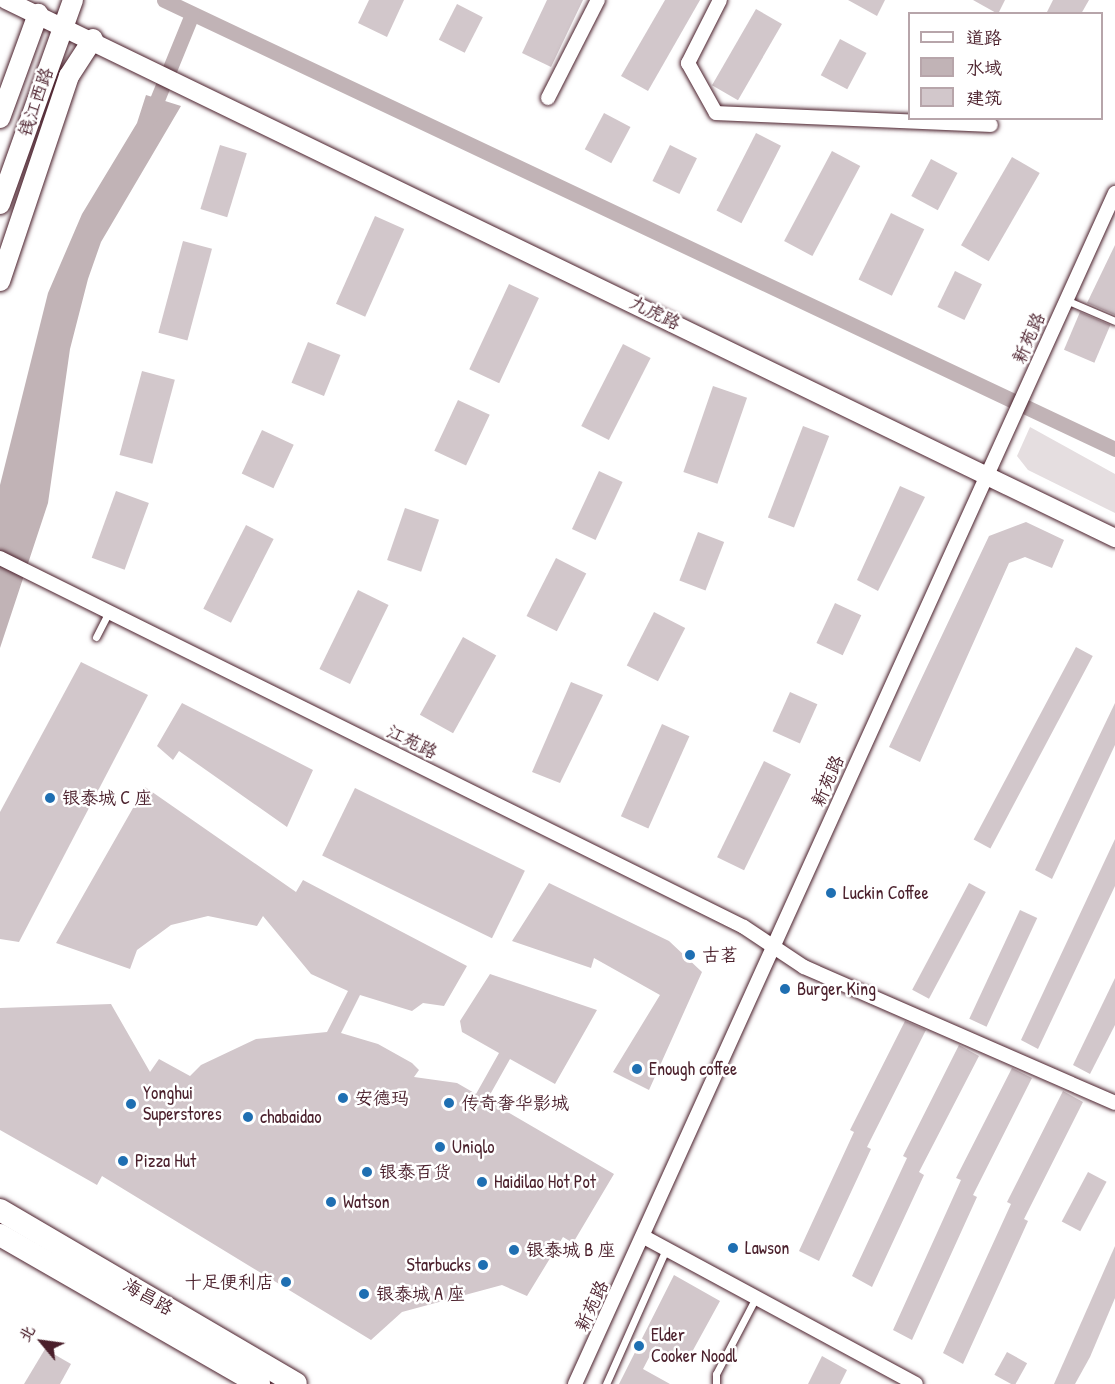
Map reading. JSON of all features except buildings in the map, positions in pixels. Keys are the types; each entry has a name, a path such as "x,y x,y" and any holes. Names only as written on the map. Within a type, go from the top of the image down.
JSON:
{"main road":[{"name":"钱江西路","path":"0,204 73,0"},
{"path":"0,118 38,14"},
{"path":"0,281 69,76 93,39"},
{"path":"0,236 23,212"},
{"name":"海昌路","path":"0,1210 296,1384"},
{"path":"0,1235 259,1384"}],"street":[{"path":"6,0 63,24"},
{"path":"548,98 598,0"},
{"path":"720,0 688,63 716,113 991,125"},
{"name":"九虎路","path":"63,24 1115,538"},
{"name":"新苑路","path":"575,1384 644,1237 774,942 1115,193"},
{"name":"江苑路","path":"0,558 774,942 804,966 1115,1102"},
{"path":"644,1237 916,1384"}],"lane":[{"path":"1066,300 1115,321"},
{"path":"96,637 109,612"},
{"path":"606,1384 666,1249"},
{"path":"716,1384 716,1374 756,1298"}],"shaded area":[{"path":"1030,427 1115,474 1115,513 1028,470 1017,456"}],"water":[{"path":"146,95 181,106 101,242 88,279 70,349 48,503 0,648 0,485 48,293 82,214 137,123"}],"waterway":[{"path":"164,0 1115,449"},
{"path":"150,117 192,14"}],"place":[{"name":"银泰城 C 座","path":"50,798"},
{"name":"Luckin Coffee","path":"831,893"},
{"name":"古茗","path":"690,955"},
{"name":"Burger King","path":"785,989"},
{"name":"Enough coffee","path":"637,1069"},
{"name":"安德玛","path":"343,1098"},
{"name":"传奇奢华影城","path":"449,1103"},
{"name":"Yonghui Superstores","path":"131,1104"},
{"name":"chabaidao","path":"248,1117"},
{"name":"Uniqlo","path":"440,1147"},
{"name":"Pizza Hut","path":"123,1161"},
{"name":"银泰百货","path":"367,1172"},
{"name":"Haidilao Hot Pot","path":"482,1182"},
{"name":"Watson","path":"331,1202"},
{"name":"Lawson","path":"733,1248"},
{"name":"银泰城 B 座","path":"514,1250"},
{"name":"Starbucks","path":"483,1265"},
{"name":"十足便利店","path":"286,1282"},
{"name":"银泰城 A 座","path":"364,1294"},
{"name":"Elder Cooker Noodl","path":"639,1346"}]}
